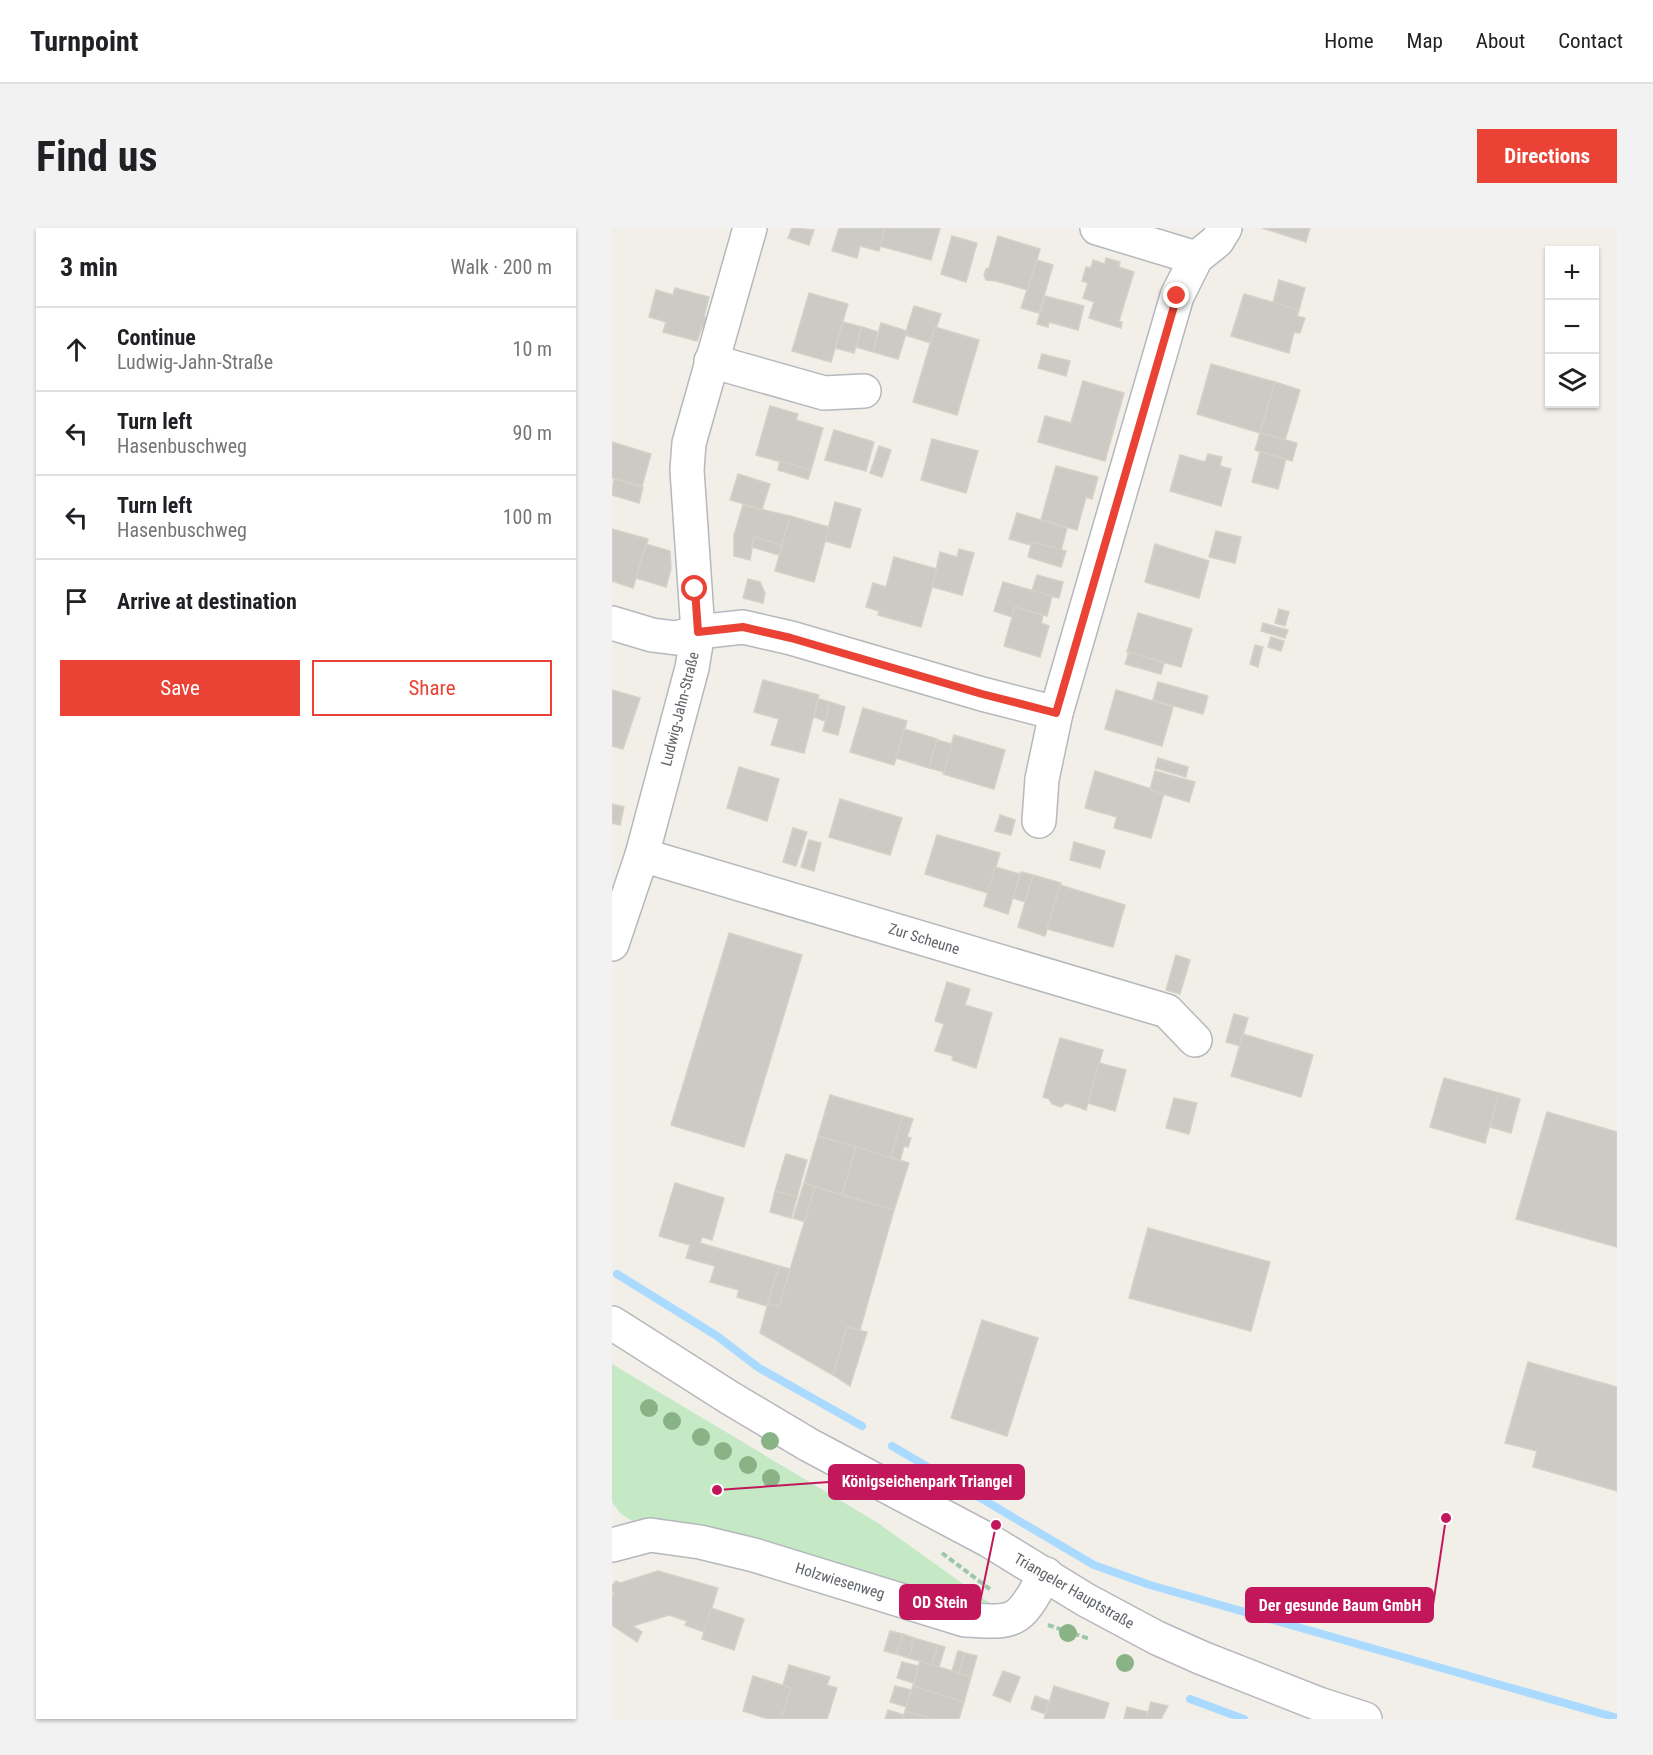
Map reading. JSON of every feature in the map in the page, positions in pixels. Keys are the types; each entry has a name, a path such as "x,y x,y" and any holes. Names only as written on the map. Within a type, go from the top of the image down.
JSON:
{"street":[{"name":"Ludwig-Jahn-Straße","path":"612,944 642,855 692,668 698,632 687,470 689,443 750,228"},
{"path":"1097,228 1196,258"},
{"path":"1039,821 1042,779 1056,713 1177,296 1196,258 1217,241 1225,228"},
{"path":"711,361 824,393 864,391"},
{"path":"612,623 652,635 676,638 698,632 743,627 791,638 982,694 1056,713"},
{"name":"Zur Scheune","path":"642,855 1167,1011 1195,1040"},
{"name":"Triangeler Hauptstraße","path":"612,1323 809,1445 988,1540 1086,1600 1166,1642 1318,1704 1365,1719"},
{"name":"Holzwiesenweg","path":"612,1545 650,1535 700,1542 754,1555 965,1620 1012,1619 1021,1612"},
{"path":"1021,1612 1046,1574"}],"path":[{"path":"1021,1612 1044,1624 1094,1640"}],"green space":[{"path":"612,1364 878,1523 994,1606 978,1609 689,1525 660,1519 632,1521 620,1513 612,1502"}],"building":[{"path":"792,228 814,230 809,245 788,238"},
{"path":"839,228 885,228 879,251 860,246 857,258 832,251"},
{"path":"885,228 940,228 931,260 880,246"},
{"path":"1262,228 1310,228 1306,242"},
{"path":"952,236 977,243 966,282 941,274"},
{"path":"998,236 1040,249 1028,290 986,280 984,275 986,269 989,268"},
{"path":"1106,258 1120,262 1119,267 1134,272 1119,321 1122,322 1121,328 1089,318 1094,302 1083,298 1088,283 1082,281 1086,267 1091,268 1093,260 1105,264"},
{"path":"1037,260 1053,265 1039,313 1021,308"},
{"path":"1279,280 1305,288 1299,310 1273,303"},
{"path":"675,288 709,297 704,317 712,319 709,329 702,327 697,341 663,332 666,322 649,317 656,290 673,295"},
{"path":"809,293 848,304 831,362 792,351"},
{"path":"1244,294 1299,310 1297,316 1305,318 1300,333 1294,332 1289,353 1231,336"},
{"path":"1045,296 1084,306 1078,330 1049,322 1048,327 1037,324"},
{"path":"914,306 941,314 931,343 905,335"},
{"path":"843,322 862,327 854,353 835,348"},
{"path":"881,323 907,331 898,359 873,352"},
{"path":"862,327 878,332 873,352 856,347"},
{"path":"935,327 979,340 957,415 913,402"},
{"path":"1042,354 1070,361 1066,376 1038,368"},
{"path":"1211,364 1275,382 1260,433 1197,414"},
{"path":"1083,381 1124,393 1105,461 1038,442 1045,416 1071,423"},
{"path":"1275,382 1300,390 1285,440 1260,433"},
{"path":"770,406 798,414 796,420 823,428 811,470 756,455"},
{"path":"834,430 874,442 866,471 825,460"},
{"path":"1260,433 1297,443 1292,461 1255,450"},
{"path":"932,439 978,451 966,493 921,480"},
{"path":"612,442 651,454 642,486 612,478"},
{"path":"879,446 891,450 882,477 870,473"},
{"path":"1260,452 1286,459 1278,489 1252,482"},
{"path":"1208,454 1222,457 1220,466 1231,469 1221,506 1170,491 1180,455 1205,462"},
{"path":"780,461 811,470 808,479 778,470"},
{"path":"1056,466 1098,477 1092,499 1086,497 1077,530 1041,520"},
{"path":"738,474 770,484 762,509 730,500"},
{"path":"614,479 643,487 639,503 612,495"},
{"path":"835,502 861,509 850,548 825,541"},
{"path":"743,505 790,516 782,545 754,537 750,560 734,556 734,535"},
{"path":"1017,513 1067,528 1061,550 1032,542 1031,545 1009,539"},
{"path":"790,516 829,527 814,582 775,571"},
{"path":"612,529 648,539 633,588 612,581"},
{"path":"1216,531 1241,537 1235,563 1209,557"},
{"path":"754,537 782,545 779,555 752,547"},
{"path":"1032,542 1066,551 1061,567 1028,557"},
{"path":"646,544 670,551 671,569 666,587 636,578"},
{"path":"1155,544 1209,561 1199,598 1145,582"},
{"path":"959,549 974,553 962,595 932,587 940,552 957,557"},
{"path":"894,557 937,569 921,627 878,615 879,611 866,607 873,583 886,587"},
{"path":"1037,575 1063,582 1059,598 1032,591"},
{"path":"748,579 760,582 765,593 763,603 743,598"},
{"path":"1003,582 1052,596 1047,616 1015,607 1012,617 994,611"},
{"path":"1015,607 1043,615 1041,623 1049,626 1040,657 1004,646"},
{"path":"1279,609 1289,612 1285,626 1275,623"},
{"path":"1138,613 1192,629 1181,667 1127,652"},
{"path":"1263,623 1288,630 1285,638 1261,631"},
{"path":"1271,637 1284,641 1281,651 1268,647"},
{"path":"1255,645 1263,647 1258,667 1250,664"},
{"path":"1129,652 1164,663 1161,674 1125,664"},
{"path":"763,680 819,695 804,753 771,745 779,719 754,712"},
{"path":"1158,682 1208,696 1203,714 1153,700"},
{"path":"612,690 640,698 623,749 612,746"},
{"path":"1116,690 1173,707 1162,746 1105,729"},
{"path":"819,699 830,702 825,721 814,717"},
{"path":"830,702 845,707 838,735 823,731"},
{"path":"863,708 907,721 894,765 850,752"},
{"path":"904,729 937,739 929,768 896,758"},
{"path":"954,735 1005,750 994,789 943,774"},
{"path":"937,740 952,744 944,772 929,768"},
{"path":"1158,758 1188,767 1186,777 1155,768"},
{"path":"739,767 779,779 767,821 727,808"},
{"path":"1095,771 1164,793 1151,838 1114,828 1117,817 1085,808"},
{"path":"1155,771 1195,782 1189,802 1150,790"},
{"path":"840,799 902,818 890,855 829,837"},
{"path":"612,804 624,807 620,825 612,823"},
{"path":"1000,815 1015,820 1011,835 995,831"},
{"path":"793,828 807,832 796,866 783,862"},
{"path":"937,835 1000,853 988,893 925,874"},
{"path":"809,840 821,843 814,871 801,867"},
{"path":"1074,842 1105,851 1100,868 1070,860"},
{"path":"995,867 1020,874 1008,914 984,906"},
{"path":"1021,872 1033,875 1025,902 1013,898"},
{"path":"1033,875 1061,883 1045,936 1018,927"},
{"path":"1060,885 1125,905 1113,947 1047,929"},
{"path":"729,933 802,955 744,1147 671,1125"},
{"path":"1176,955 1190,960 1180,994 1166,990"},
{"path":"947,982 970,989 965,1005 992,1013 976,1068 952,1060 953,1056 935,1051 944,1024 935,1021"},
{"path":"1234,1014 1248,1018 1240,1046 1226,1042"},
{"path":"1243,1034 1313,1055 1301,1097 1231,1076"},
{"path":"1060,1038 1103,1050 1086,1110 1066,1103 1061,1107 1043,1097"},
{"path":"1099,1063 1126,1070 1115,1111 1088,1103"},
{"path":"1444,1078 1499,1093 1485,1143 1430,1127"},
{"path":"1499,1093 1520,1099 1511,1133 1490,1127"},
{"path":"830,1095 903,1116 890,1158 818,1136"},
{"path":"1174,1098 1197,1103 1189,1134 1166,1128"},
{"path":"1547,1112 1617,1132 1617,1247 1516,1219"},
{"path":"903,1116 913,1119 907,1137 911,1138 908,1147 904,1146 900,1161 890,1158"},
{"path":"818,1136 856,1147 842,1195 804,1183"},
{"path":"856,1147 909,1163 894,1210 842,1195"},
{"path":"786,1154 807,1160 797,1197 775,1191"},
{"path":"675,1183 724,1198 712,1240 702,1237 700,1243 779,1266 767,1306 737,1297 739,1290 710,1282 715,1266 686,1258 690,1245 659,1236"},
{"path":"804,1183 815,1187 805,1222 793,1218"},
{"path":"815,1187 894,1210 860,1330 847,1327 833,1375 760,1333 768,1303 779,1306"},
{"path":"775,1191 797,1197 791,1218 770,1212"},
{"path":"1148,1228 1270,1262 1251,1331 1129,1298"},
{"path":"779,1266 790,1269 779,1306 768,1303"},
{"path":"982,1320 1038,1338 1007,1436 951,1418"},
{"path":"847,1327 867,1332 850,1386 833,1375"},
{"path":"1528,1362 1617,1387 1617,1491 1533,1467 1537,1451 1505,1443"},
{"path":"658,1571 718,1588 704,1632 685,1625 687,1621 669,1615 633,1626 642,1632 637,1642 612,1625 612,1596 614,1593 612,1586 616,1581 620,1583"},
{"path":"711,1608 744,1619 734,1650 702,1639"},
{"path":"890,1631 903,1634 896,1654 884,1651"},
{"path":"903,1634 914,1638 909,1658 896,1654"},
{"path":"914,1638 938,1645 932,1665 909,1658"},
{"path":"938,1645 945,1647 939,1667 932,1665"},
{"path":"958,1651 965,1653 959,1673 952,1671"},
{"path":"965,1653 977,1656 971,1677 959,1673"},
{"path":"920,1661 971,1677 964,1702 913,1686"},
{"path":"902,1662 918,1666 914,1683 897,1678"},
{"path":"789,1665 830,1677 827,1685 837,1688 827,1719 781,1719 791,1688 783,1685"},
{"path":"1003,1671 1020,1677 1010,1702 993,1695"},
{"path":"753,1676 791,1688 781,1719 768,1719 743,1711"},
{"path":"895,1686 911,1690 907,1707 890,1702"},
{"path":"913,1686 964,1702 959,1719 932,1719 905,1711"},
{"path":"1054,1686 1109,1703 1104,1719 1044,1719"},
{"path":"1035,1696 1049,1701 1045,1714 1031,1709"},
{"path":"1151,1702 1168,1706 1161,1719 1146,1719"},
{"path":"1127,1707 1148,1712 1146,1719 1124,1719"},
{"path":"888,1710 904,1715 903,1719 885,1719"},
{"path":"905,1711 932,1719 903,1719"}],"waterway":[{"path":"617,1274 717,1336 759,1368 862,1426"},
{"path":"892,1446 1094,1565 1150,1585 1617,1718"},
{"path":"1190,1699 1244,1719"}],"place":[{"name":"Königseichenpark Triangel","path":"717,1490"},
{"name":"Der gesunde Baum GmbH","path":"1446,1518"},
{"name":"OD Stein","path":"996,1525"}],"route":[{"path":"695,589 698,632 743,627 791,638 982,694 1056,713 1177,296"}]}
